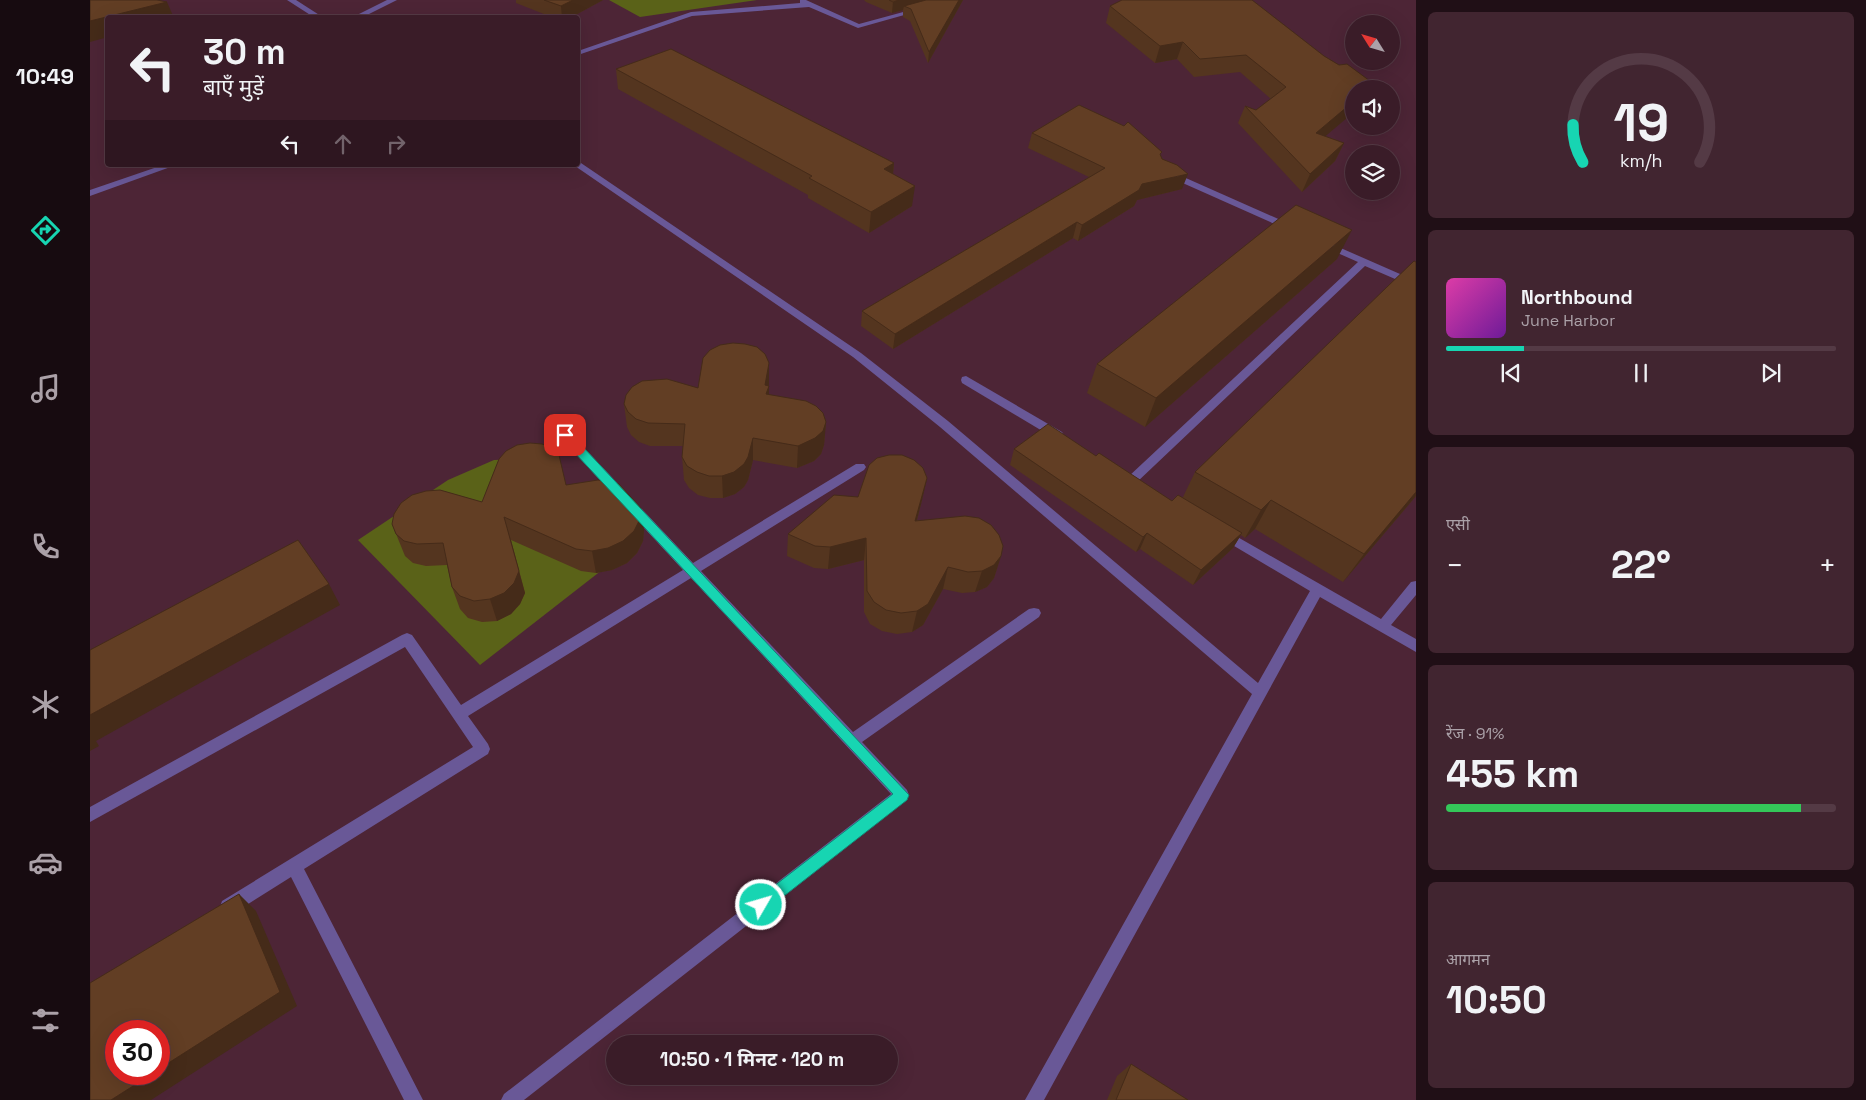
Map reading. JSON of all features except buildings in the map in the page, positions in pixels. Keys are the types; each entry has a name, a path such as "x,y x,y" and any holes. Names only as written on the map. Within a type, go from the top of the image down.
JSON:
{"street":[{"path":"291,0 315,15"},
{"path":"360,15 393,0"},
{"path":"799,0 858,26 930,6"},
{"path":"580,52 691,14 809,5"},
{"path":"580,165 857,355 944,424 1260,692"},
{"path":"90,193 166,167"},
{"path":"1161,170 1302,234"},
{"path":"1320,242 1416,285"},
{"path":"1132,480 1364,262"},
{"path":"966,380 1066,440"},
{"path":"510,1100 902,795 565,435"},
{"path":"459,714 860,467"},
{"path":"1208,525 1416,646"},
{"path":"1382,627 1416,586"},
{"path":"1034,1100 1317,590"},
{"path":"852,741 1034,613"},
{"path":"90,815 407,639 483,749 217,914"},
{"path":"294,866 414,1100"}],"green space":[{"path":"609,0 757,0 640,17"},
{"path":"527,459 629,549 480,665 358,540 448,480 494,460"}],"route":[{"path":"565,435 902,795 761,905"}]}
